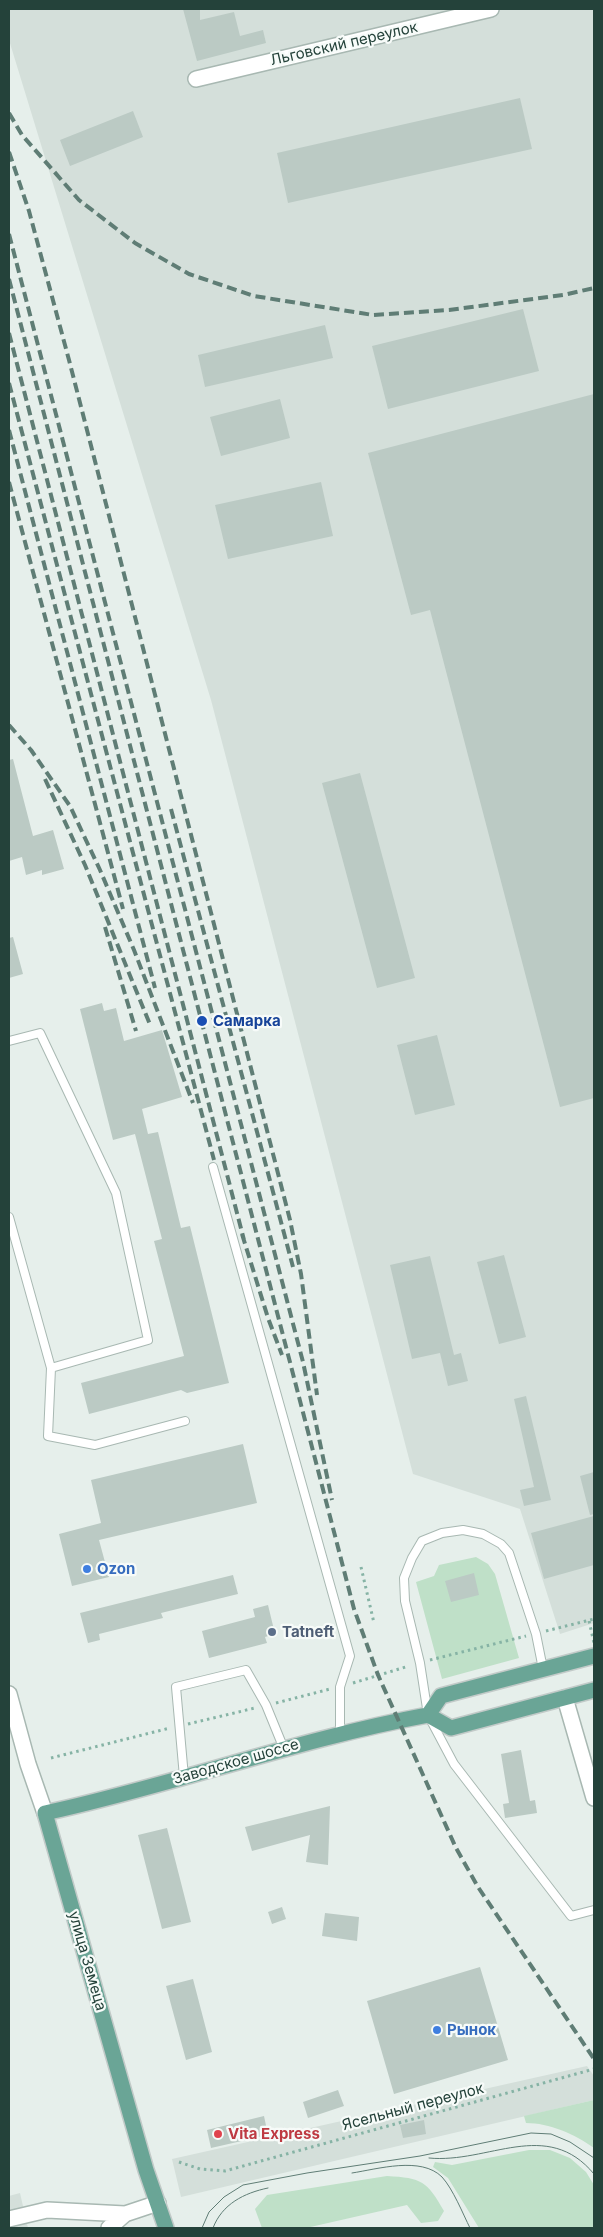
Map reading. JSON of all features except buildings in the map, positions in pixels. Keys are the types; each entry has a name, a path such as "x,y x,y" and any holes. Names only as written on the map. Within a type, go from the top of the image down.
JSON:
{"main road":[{"path":"594,1656 441,1696 428,1715 451,1728 594,1690"},
{"name":"Заводское шоссе","path":"45,1813 92,1803 340,1733 428,1715"},
{"name":"улица Земеца","path":"45,1813 146,2170 166,2228"}],"street":[{"name":"Льговский переулок","path":"196,80 491,9"},
{"name":"улица Земеца","path":"9,1694 28,1764 45,1813"},
{"path":"565,1698 594,1798"},
{"path":"9,2219 47,2210 125,2214 158,2203"},
{"path":"109,2228 125,2214"}],"lane":[{"path":"9,1042 40,1033 116,1193 148,1340 51,1368"},
{"path":"213,1167 350,1656 340,1687 340,1733"},
{"path":"9,1218 51,1368 48,1436 95,1445 185,1421"},
{"path":"543,1669 536,1634 509,1553 501,1544 483,1534 462,1530 442,1533 422,1541 412,1558 404,1578 405,1601 420,1662 428,1715 454,1764 571,1916 594,1910"},
{"path":"184,1777 176,1687 246,1670 266,1705 284,1749"}],"path":[{"path":"361,1567 365,1592 374,1623"},
{"path":"50,1758 340,1687 420,1662 594,1619"},
{"path":"589,1621 594,1646"},
{"name":"Ясельный переулок","path":"180,2162 200,2169 225,2170 594,2069"}],"shaded area":[{"path":"9,9 594,9 594,1623 560,1634 520,1509 413,1474 211,700 9,40"},
{"path":"587,2066 594,2076 594,2100 181,2197 172,2159"},
{"path":"20,2193 28,2228 9,2228 9,2196"}],"green space":[{"path":"476,1557 488,1564 495,1574 519,1658 442,1679 416,1582 434,1576 439,1565"},
{"path":"594,2100 594,2148 562,2130 526,2123 524,2116"},
{"path":"529,2150 550,2150 570,2158 586,2172 594,2185 594,2228 479,2228 448,2178 433,2167 435,2162 452,2165"},
{"path":"387,2176 416,2180 428,2187 444,2211 438,2221 421,2223 407,2205 306,2228 262,2228 255,2209 267,2195"}],"tram line":[{"path":"202,2228 209,2212 224,2197 243,2185 307,2173 420,2156 531,2133 551,2134 570,2142 594,2158"},
{"path":"429,2158 451,2158 537,2145 557,2148 576,2157 594,2174"},
{"path":"352,2173 411,2165 433,2171 442,2177 450,2188 470,2228"},
{"path":"213,2228 222,2212 228,2206 242,2197 268,2188"}],"railway":[{"path":"9,113 22,135 79,200 135,243 189,274 254,296 373,315 449,310 563,295 594,288"},
{"path":"9,152 29,211 69,360 290,1220 301,1274 317,1395"},
{"path":"9,234 303,1362 332,1500"},
{"path":"9,279 354,1609 378,1675 456,1848 478,1887 594,2059"},
{"path":"9,333 244,1240"},
{"path":"9,383 214,1160"},
{"path":"9,430 155,988"},
{"path":"9,482 123,909"},
{"path":"9,725 31,750 70,806 134,950 193,1103"},
{"path":"45,779 85,865 151,1027"},
{"path":"171,809 293,1267"},
{"path":"105,927 136,1031"},
{"path":"242,1234 268,1318 282,1355"}],"place":[{"name":"Самарка","path":"202,1021"},
{"name":"Ozon","path":"87,1569"},
{"name":"Tatneft","path":"272,1632"},
{"name":"Рынок","path":"437,2030"},
{"name":"Vita Express","path":"218,2134"}]}
